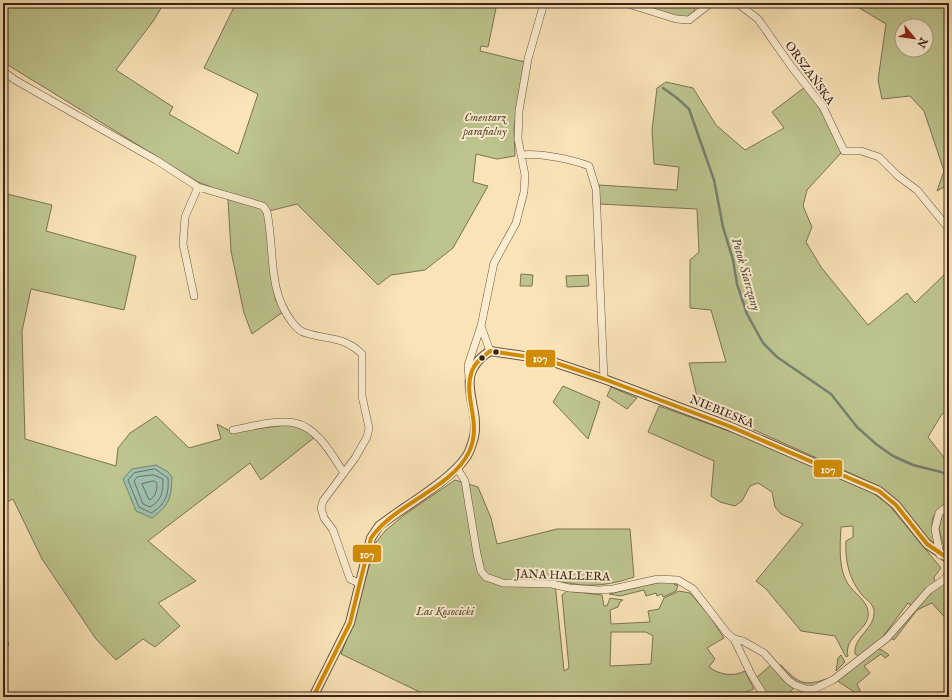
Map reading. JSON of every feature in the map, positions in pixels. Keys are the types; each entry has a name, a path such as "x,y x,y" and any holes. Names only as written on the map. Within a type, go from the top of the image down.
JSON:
{"street":[{"path":"313,697 350,623 371,538 380,526 457,468 466,457 474,436 468,365 481,326 494,264 516,223 521,207 525,175 518,125 521,96 528,59 544,3"},
{"path":"625,3 676,18 689,20 711,3"},
{"name":"ORSZAŃSKA","path":"737,3 758,19 791,66 823,107 844,151 862,151 879,156 898,176 917,190 949,229"},
{"path":"3,71 15,80 156,160 198,187 263,206 268,212 275,290 286,314 304,333 349,342 362,354 362,396 369,428 363,446 323,501 321,508 324,518 333,530 350,579 359,583"},
{"path":"521,154 538,155 580,162 590,166 596,189 604,379"},
{"path":"194,296 183,244 186,216 198,187"},
{"path":"469,378 474,365 481,357 490,351 481,326"},
{"name":"NIEBIESKA","path":"490,351 544,359 604,379 729,426 879,490 896,505 927,544 940,555 949,559"},
{"path":"233,430 278,423 295,423 309,430 321,440 344,473"},
{"name":"JANA HALLERA","path":"457,468 465,481 477,554 481,571 486,577 504,583 552,584 569,588 599,590 613,589 658,579 678,580 693,589 727,633 734,639 751,674 765,697"},
{"path":"940,555 935,529 939,513 949,505"},
{"path":"734,639 743,640 764,653 788,680 796,685 806,689 814,689 833,680 887,638 929,590 945,579 949,571"}],"green space":[{"name":"Cmentarz parafialny","path":"3,3 49,3 67,6 66,3 164,3 154,20 116,70 173,107 169,114 238,154 258,94 204,68 236,3 497,3 488,47 481,46 480,51 525,62 514,128 515,156 497,159 476,154 473,182 488,186 453,248 425,270 391,275 378,285 297,204 269,211 265,203 226,193 198,182 3,62"},
{"path":"636,3 696,3 694,12 687,18 678,17"},
{"path":"851,3 949,3 949,184 937,191 944,171 924,111 910,96 882,99 878,80 886,24"},
{"path":"666,82 693,88 716,125 745,150 784,128 772,112 805,87 822,112 841,153 807,190 803,206 812,227 806,242 821,267 868,325 907,293 915,303 949,270 949,409 942,414 928,437 949,464 949,501 937,512 932,520 936,546 928,541 901,505 881,487 699,405 689,363 726,362 711,310 690,308 690,260 699,252 697,209 599,204 599,185 677,190 679,167 654,164 652,130 657,88"},
{"path":"3,193 52,205 46,231 136,256 124,310 31,289 22,331 25,439 116,466 118,448 130,433 156,416 189,448 221,439 217,424 232,432 294,424 315,437 261,480 250,463 148,541 196,581 158,603 180,626 155,647 143,639 116,660 96,639 42,559 13,499 3,504"},
{"path":"228,199 261,208 267,217 275,299 283,312 252,334 244,313 231,251"},
{"path":"521,274 533,275 532,286 520,286"},
{"path":"588,275 589,286 567,287 566,276"},
{"path":"563,386 600,402 588,439 553,402"},
{"path":"611,387 637,398 627,409 607,396"},
{"path":"659,406 751,439 870,491 888,504 941,568 934,577 936,588 949,578 949,622 932,603 917,610 894,640 890,638 915,608 908,603 879,642 859,656 855,654 857,642 872,622 874,610 871,604 858,590 851,577 847,563 846,541 853,537 853,526 841,527 841,564 848,584 863,600 867,607 868,618 862,628 849,643 848,656 846,657 835,636 801,631 766,589 756,581 803,524 781,514 775,507 772,492 758,483 750,486 742,501 735,506 720,502 711,496 714,461 648,432"},
{"name":"Las Kosocicki","path":"455,480 478,487 491,518 497,544 557,529 630,529 634,577 596,585 582,585 562,582 555,583 564,671 569,668 562,595 567,591 602,595 604,606 607,606 610,598 623,600 620,602 618,607 610,610 611,624 650,622 648,611 659,609 664,598 679,591 690,593 709,615 724,638 707,648 715,659 709,667 718,672 727,674 736,674 745,671 754,689 740,694 740,697 430,697 341,654 354,620 376,542 385,531 404,515","holes":["611,632 646,632 653,636 651,664 610,666"]},
{"path":"949,511 949,553 945,552 939,529 942,514"},
{"path":"665,581 678,584 674,584 678,586 676,591 663,597 662,594 657,596 656,593 646,596 644,590 620,596 609,594"},
{"path":"3,628 9,645 3,649"},
{"path":"878,649 889,655 885,658 881,654 864,666 870,673 857,684 861,693 859,695 839,682 838,680"},
{"path":"841,655 845,662 836,671 838,658"},
{"path":"772,664 795,687 785,697 768,697 756,678"},
{"path":"781,665 802,682 808,683 829,678 813,688 793,681 779,666"}],"water":[{"path":"156,465 168,472 172,477 172,485 170,496 166,505 152,518 136,511 123,479 132,469"}],"waterway":[{"name":"Potok Siarczany","path":"663,88 689,109 714,180 723,227 733,260 737,284 747,314 763,343 777,357 831,394 857,427 876,444 893,456 913,465 941,472 949,476"}],"transit line":[{"name":"107","path":"313,697 350,623 371,538 393,515 436,487 449,476 461,465 469,452 473,441 474,430 469,390 472,371 475,365 490,351 544,359 604,379 729,426 879,491 896,505 927,544 949,559"}]}
